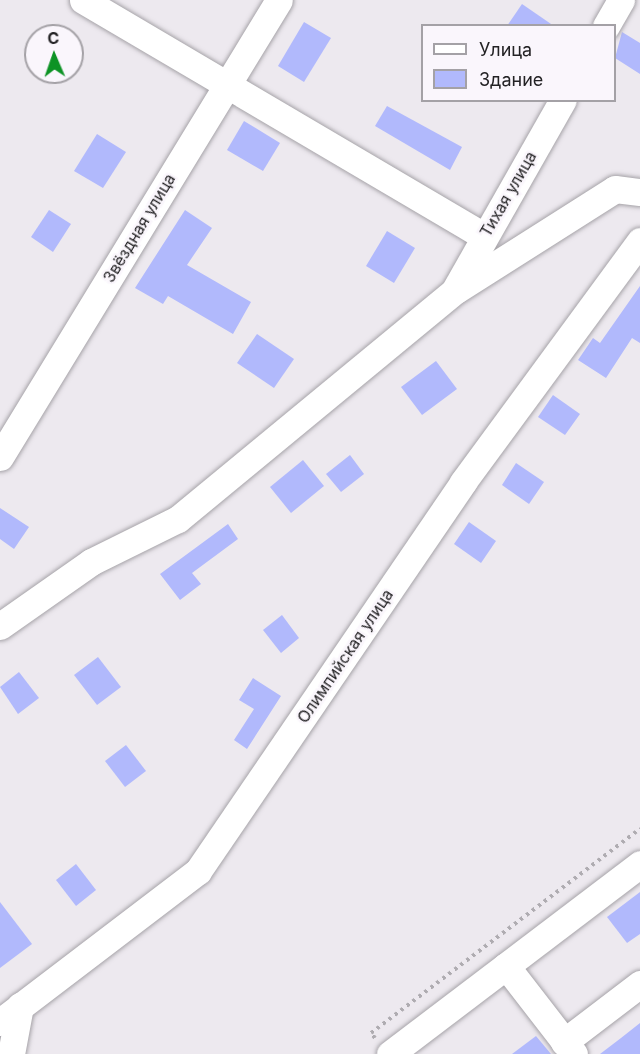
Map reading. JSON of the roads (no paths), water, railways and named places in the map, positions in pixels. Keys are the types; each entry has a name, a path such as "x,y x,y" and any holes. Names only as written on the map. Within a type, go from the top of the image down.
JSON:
{"street":[{"path":"83,0 229,84 483,236"},
{"name":"Звёздная улица","path":"0,457 279,0"},
{"path":"607,24 621,0"},
{"name":"Тихая улица","path":"456,290 483,236 561,102"},
{"path":"0,626 91,562 178,519 456,290 615,189 640,192"},
{"name":"Олимпийская улица","path":"10,1014 198,871 463,482 640,241"},
{"path":"386,1051 506,966 640,864"},
{"path":"506,966 569,1048 640,984"},
{"path":"10,1014 10,1054"}]}
